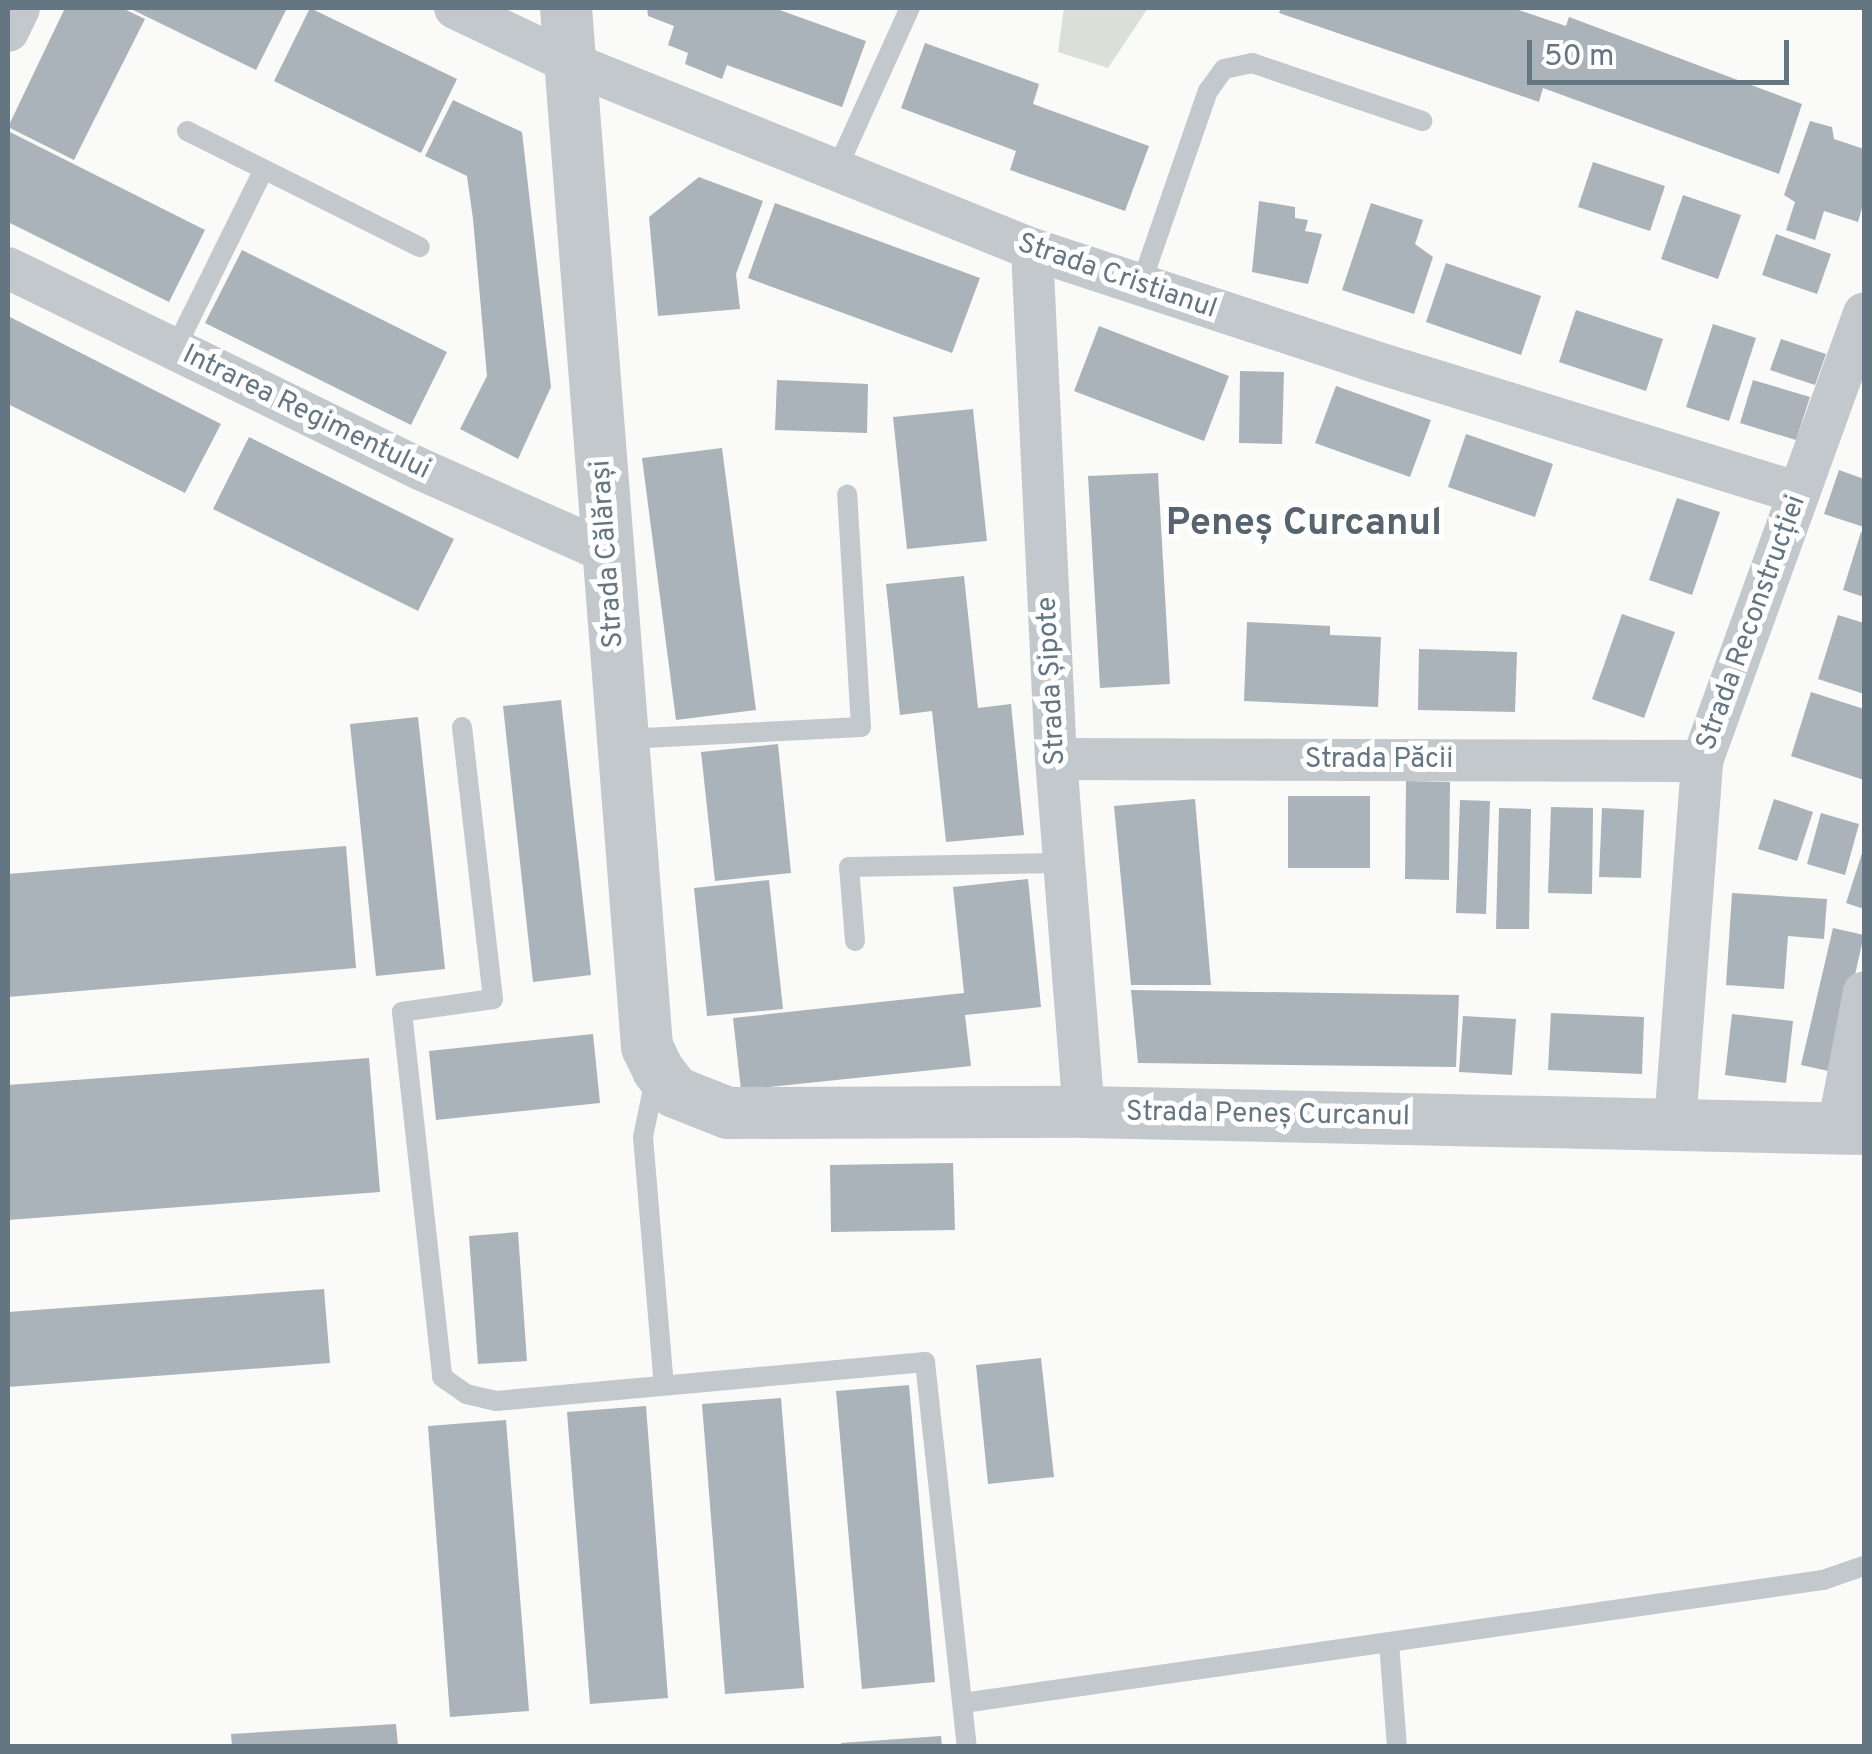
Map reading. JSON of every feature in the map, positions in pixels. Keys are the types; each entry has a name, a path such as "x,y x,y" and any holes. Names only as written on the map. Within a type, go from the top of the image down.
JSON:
{"street":[{"path":"8,31 19,8"},
{"name":"Strada Cristianul","path":"455,8 568,62 1032,250 1799,492"},
{"name":"Strada Călărași","path":"566,8 648,1046 666,1081"},
{"name":"Strada Șipote","path":"1032,250 1056,759 1084,1112"},
{"name":"Intrarea Regimentului","path":"8,268 420,469 606,552"},
{"name":"Strada Reconstrucției","path":"1674,1124 1702,762 1864,313"},
{"name":"Strada Păcii","path":"1056,759 1702,762"},
{"path":"1851,1128 1864,992"},
{"name":"Strada Peneș Curcanul","path":"666,1081 728,1113 1084,1112 1851,1128"}],"lane":[{"path":"835,173 910,8"},
{"path":"1140,287 1208,91 1224,69 1252,63 1422,121"},
{"path":"187,130 420,247"},
{"path":"175,349 263,171"},
{"path":"622,739 860,727 847,494"},
{"path":"462,727 493,999 402,1012 442,1377 466,1394 496,1402 925,1362 966,1746"},
{"path":"855,941 848,867 1063,862"},
{"path":"664,1385 642,1136 666,1081"},
{"path":"963,1703 1822,1580 1864,1566"},
{"path":"1389,1643 1397,1746"}],"shaded area":[{"path":"1064,8 1148,8 1108,68 1058,52"}],"building":[{"path":"65,8 122,8 145,19 74,160 8,127"},
{"path":"129,8 287,8 256,70"},
{"path":"310,8 457,79 421,153 274,81"},
{"path":"647,8 774,8 866,41 842,107 727,65 722,79 685,64 688,53 668,45 674,26 648,16"},
{"path":"1281,8 1513,8 1566,26 1569,17 1802,104 1779,174 1543,88 1539,102 1279,13"},
{"path":"925,43 1039,84 1033,104 1149,146 1125,211 1010,170 1016,151 901,108"},
{"path":"453,100 522,132 551,387 518,459 460,429 487,376 473,219 467,176 425,156"},
{"path":"1810,121 1832,127 1834,139 1864,149 1864,201 1858,222 1824,211 1815,240 1786,230 1795,202 1784,195"},
{"path":"8,131 205,230 169,302 8,222"},
{"path":"1593,162 1665,186 1650,231 1578,207"},
{"path":"699,177 763,201 736,274 740,309 658,316 649,217"},
{"path":"1683,195 1741,215 1718,279 1661,259"},
{"path":"1259,201 1295,207 1295,218 1308,220 1305,231 1322,234 1308,284 1252,272"},
{"path":"775,203 980,278 952,353 748,278"},
{"path":"1371,203 1423,220 1415,244 1433,257 1414,314 1342,290"},
{"path":"1776,234 1831,254 1817,294 1762,275"},
{"path":"242,250 447,352 411,425 205,323"},
{"path":"1446,263 1541,296 1521,355 1426,322"},
{"path":"1576,310 1663,339 1646,391 1559,362"},
{"path":"8,316 221,424 185,493 8,404"},
{"path":"1713,324 1756,338 1729,421 1686,407"},
{"path":"1099,326 1229,376 1204,441 1074,391"},
{"path":"1781,339 1826,354 1815,385 1770,370"},
{"path":"1240,371 1284,372 1282,444 1239,443"},
{"path":"777,380 868,384 867,433 775,430"},
{"path":"1753,380 1810,397 1796,440 1740,423"},
{"path":"1336,386 1431,420 1410,477 1315,443"},
{"path":"973,409 987,541 907,549 893,417"},
{"path":"1466,434 1553,464 1535,517 1448,487"},
{"path":"249,437 454,539 418,611 213,509"},
{"path":"722,448 756,710 676,720 642,458"},
{"path":"1839,470 1864,479 1864,527 1824,514"},
{"path":"1158,473 1170,684 1100,688 1088,476"},
{"path":"1677,498 1720,512 1692,595 1649,580"},
{"path":"1861,532 1864,533 1864,597 1843,590"},
{"path":"964,576 978,708 1011,704 1024,835 946,842 932,711 900,715 886,584"},
{"path":"1622,614 1675,632 1644,718 1592,699"},
{"path":"1838,615 1864,623 1864,694 1818,679"},
{"path":"1247,622 1330,626 1330,635 1381,637 1378,707 1244,701"},
{"path":"1419,649 1517,652 1515,712 1418,710"},
{"path":"1811,692 1864,709 1864,780 1791,756"},
{"path":"561,700 591,975 533,982 503,706"},
{"path":"418,717 445,969 376,976 350,724"},
{"path":"778,744 791,873 715,881 701,752"},
{"path":"1406,781 1450,782 1449,880 1405,879"},
{"path":"1288,796 1370,796 1370,868 1288,868"},
{"path":"1195,799 1211,985 1131,985 1114,806"},
{"path":"1774,799 1813,812 1797,861 1758,849"},
{"path":"1460,800 1490,801 1486,914 1456,913"},
{"path":"1551,807 1593,808 1592,894 1548,893"},
{"path":"1499,808 1531,809 1529,929 1496,929"},
{"path":"1602,808 1644,810 1641,878 1599,877"},
{"path":"1821,813 1859,824 1845,875 1807,864"},
{"path":"346,846 356,968 8,997 8,874"},
{"path":"1864,847 1864,909 1846,903"},
{"path":"1028,879 1041,1007 965,1015 971,1066 741,1090 733,1018 964,993 953,887"},
{"path":"769,880 783,1009 707,1016 694,888"},
{"path":"1732,893 1827,899 1824,939 1788,936 1784,989 1726,985"},
{"path":"1833,928 1864,935 1833,1072 1801,1065"},
{"path":"1131,990 1459,995 1456,1067 1138,1063"},
{"path":"1551,1013 1644,1017 1642,1074 1548,1070"},
{"path":"1732,1014 1793,1021 1786,1083 1725,1075"},
{"path":"1463,1016 1516,1019 1512,1075 1459,1072"},
{"path":"593,1034 600,1103 436,1120 429,1051"},
{"path":"369,1058 380,1192 8,1220 8,1085"},
{"path":"953,1163 955,1230 831,1232 830,1165"},
{"path":"518,1232 527,1361 478,1364 469,1236"},
{"path":"324,1289 330,1363 8,1387 8,1312"},
{"path":"1041,1358 1054,1477 988,1484 976,1365"},
{"path":"909,1385 935,1682 862,1689 836,1391"},
{"path":"781,1398 804,1688 725,1694 702,1404"},
{"path":"646,1406 668,1698 590,1704 567,1412"},
{"path":"506,1420 529,1711 450,1717 428,1426"},
{"path":"396,1724 398,1746 232,1746 231,1734"},
{"path":"941,1736 942,1746 841,1746 841,1743"}],"district":[{"name":"Peneș Curcanul","path":"1304,525"}]}
